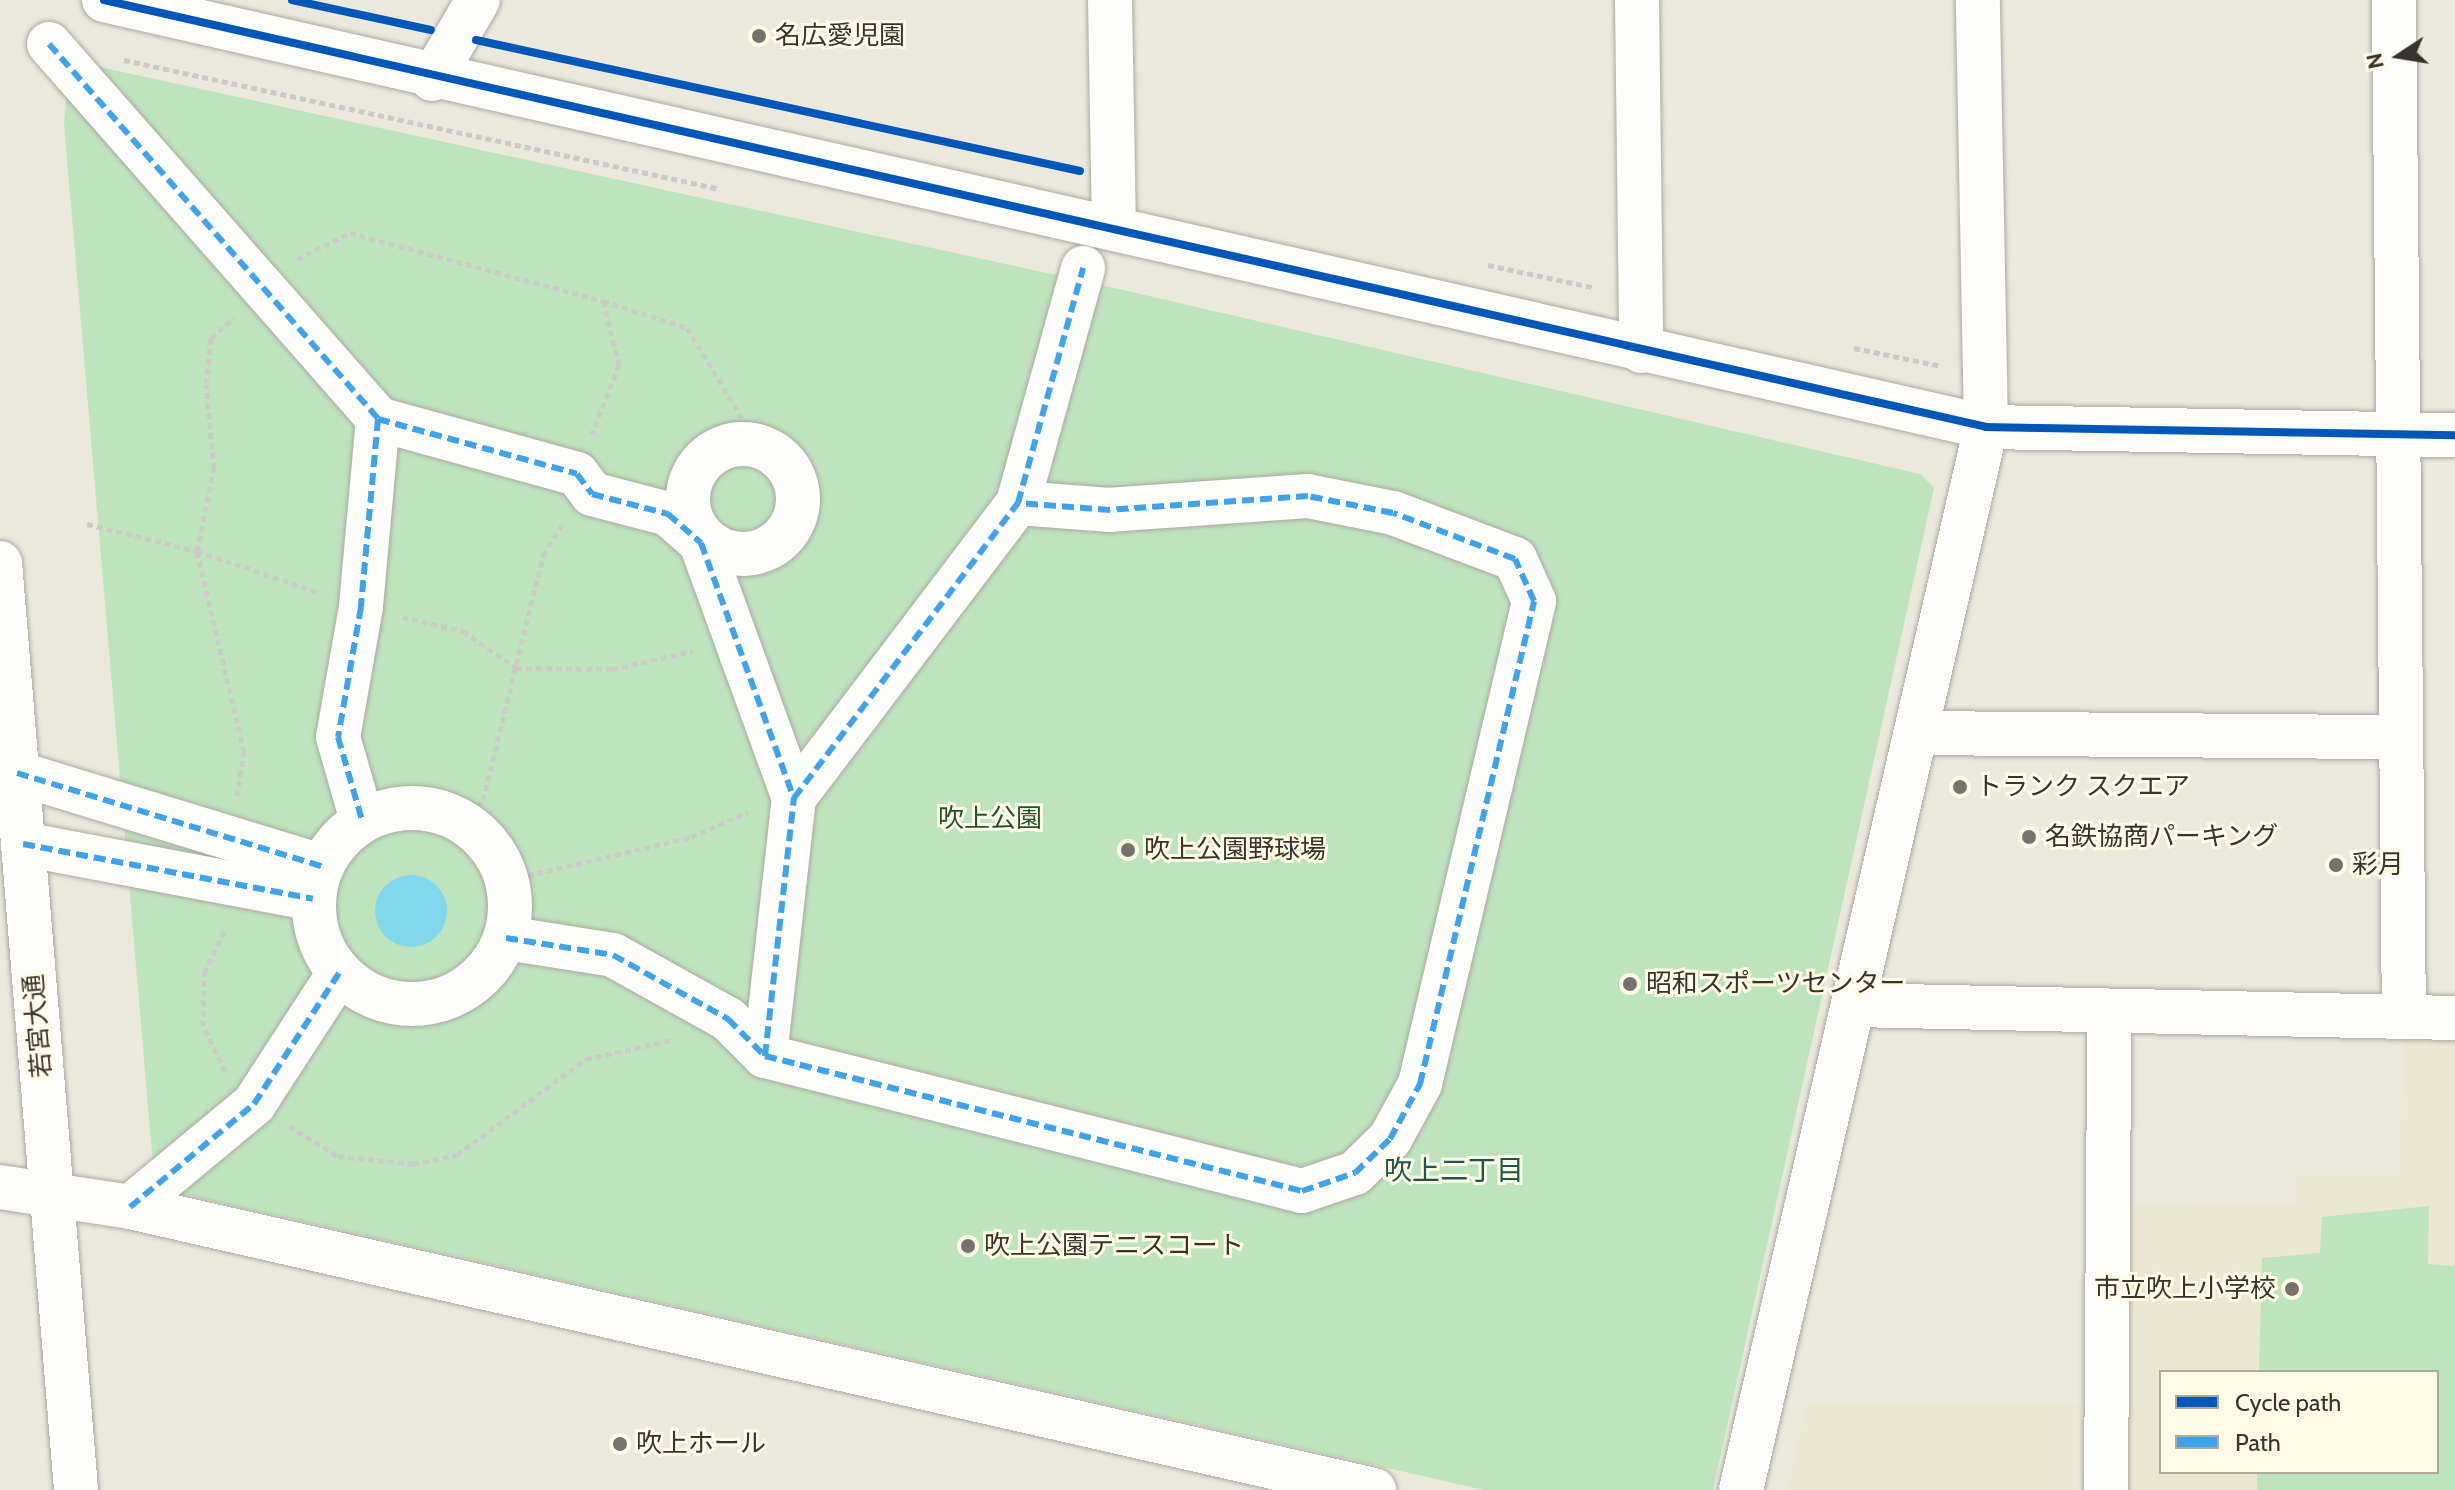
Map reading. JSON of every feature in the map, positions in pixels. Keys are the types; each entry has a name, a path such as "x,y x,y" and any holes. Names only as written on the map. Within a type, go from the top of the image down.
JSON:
{"street":[{"path":"104,0 432,79 1114,226 1641,351 1986,427 2455,435"},
{"path":"432,79 478,0"},
{"path":"1110,0 1114,226"},
{"path":"1637,0 1641,351"},
{"path":"1741,1490 1986,427 1978,0"},
{"path":"2394,0 2394,433 2404,1017"},
{"path":"49,44 378,419 577,474 587,486 668,514 701,543 737,555 778,543 796,519 799,488 786,461 759,446 722,446 702,460 688,488 701,543 794,798 765,1056"},
{"path":"794,798 1018,503 1083,268"},
{"path":"362,820 338,737 361,607 378,419"},
{"path":"506,938 613,955 711,1010 765,1056 1302,1191 1355,1173 1390,1139 1420,1084 1534,601 1515,559 1393,513 1308,496 1110,510 1018,503"},
{"name":"若宮大通","path":"0,563 76,1490"},
{"path":"1916,733 2400,737"},
{"path":"17,773 230,835 318,882"},
{"path":"414,807 464,821 483,837 508,880 506,938 489,968 464,990 432,1003 399,1004 366,994 339,973 315,925 318,882 362,820 414,807"},
{"path":"23,844 236,888 318,882"},
{"path":"130,1207 254,1104 339,973"},
{"path":"1854,1005 2109,1014 2455,1018"},
{"path":"2106,1490 2109,1014"},
{"path":"0,1187 53,1192 130,1207 1374,1490"}],"path":[{"path":"49,44 735,192"},
{"path":"603,301 687,328 759,446"},
{"path":"464,821 483,800 543,555 587,486"},
{"path":"230,835 244,752 197,551 361,607 463,631 516,668 612,669 687,655 731,621"},
{"path":"508,880 691,837 794,798"},
{"path":"236,888 223,942 204,973 203,1026 213,1056 254,1104 338,1156 413,1164 457,1155 586,1059 674,1040 711,1010"}],"shaded area":[{"name":"市立吹上小学校","path":"2455,1037 2455,1490 2128,1490 2129,1206 2296,1203 2297,1176 2399,1175 2404,1038"},
{"path":"1807,1404 2082,1404 2080,1490 1787,1490"}],"green space":[{"name":"吹上公園","path":"86,64 1084,281 1920,474 1934,488 1713,1490 1484,1490 155,1188 64,124 67,89"},
{"path":"2429,1206 2428,1264 2455,1266 2455,1490 2257,1490 2257,1474 2439,1474 2439,1370 2259,1370 2262,1258 2320,1253 2322,1217"}],"water":[{"path":"411,875 431,881 441,891 447,911 441,931 431,941 411,947 391,941 381,931 375,911 381,891 391,881"}],"marked path":[{"path":"49,44 378,419 361,607 338,737 362,820"},
{"path":"765,1056 794,798 1018,503 1083,268"},
{"path":"378,419 577,474 592,494 668,514 701,543 794,798"},
{"path":"506,938 613,955 728,1019 765,1056 1302,1191 1355,1173 1390,1139 1420,1084 1534,601 1515,559 1393,513 1308,496 1110,510 1018,503"},
{"path":"17,773 322,866"},
{"path":"23,844 313,899"},
{"path":"130,1207 254,1104 339,973"}],"cycle path":[{"path":"104,0 1986,427 2455,435"},
{"path":"292,0 431,30"},
{"path":"476,40 1080,171"}],"place":[{"name":"名広愛児園","path":"759,36"},
{"name":"トランク スクエア","path":"1960,787"},
{"name":"名鉄協商パーキング","path":"2029,837"},
{"name":"吹上公園野球場","path":"1128,850"},
{"name":"彩月","path":"2336,865"},
{"name":"昭和スポーツセンター","path":"1630,984"},
{"name":"吹上公園テニスコート","path":"968,1246"},
{"name":"市立吹上小学校","path":"2292,1289"},
{"name":"吹上ホール","path":"620,1444"}],"district":[{"name":"吹上二丁目","path":"1454,1170"}]}
